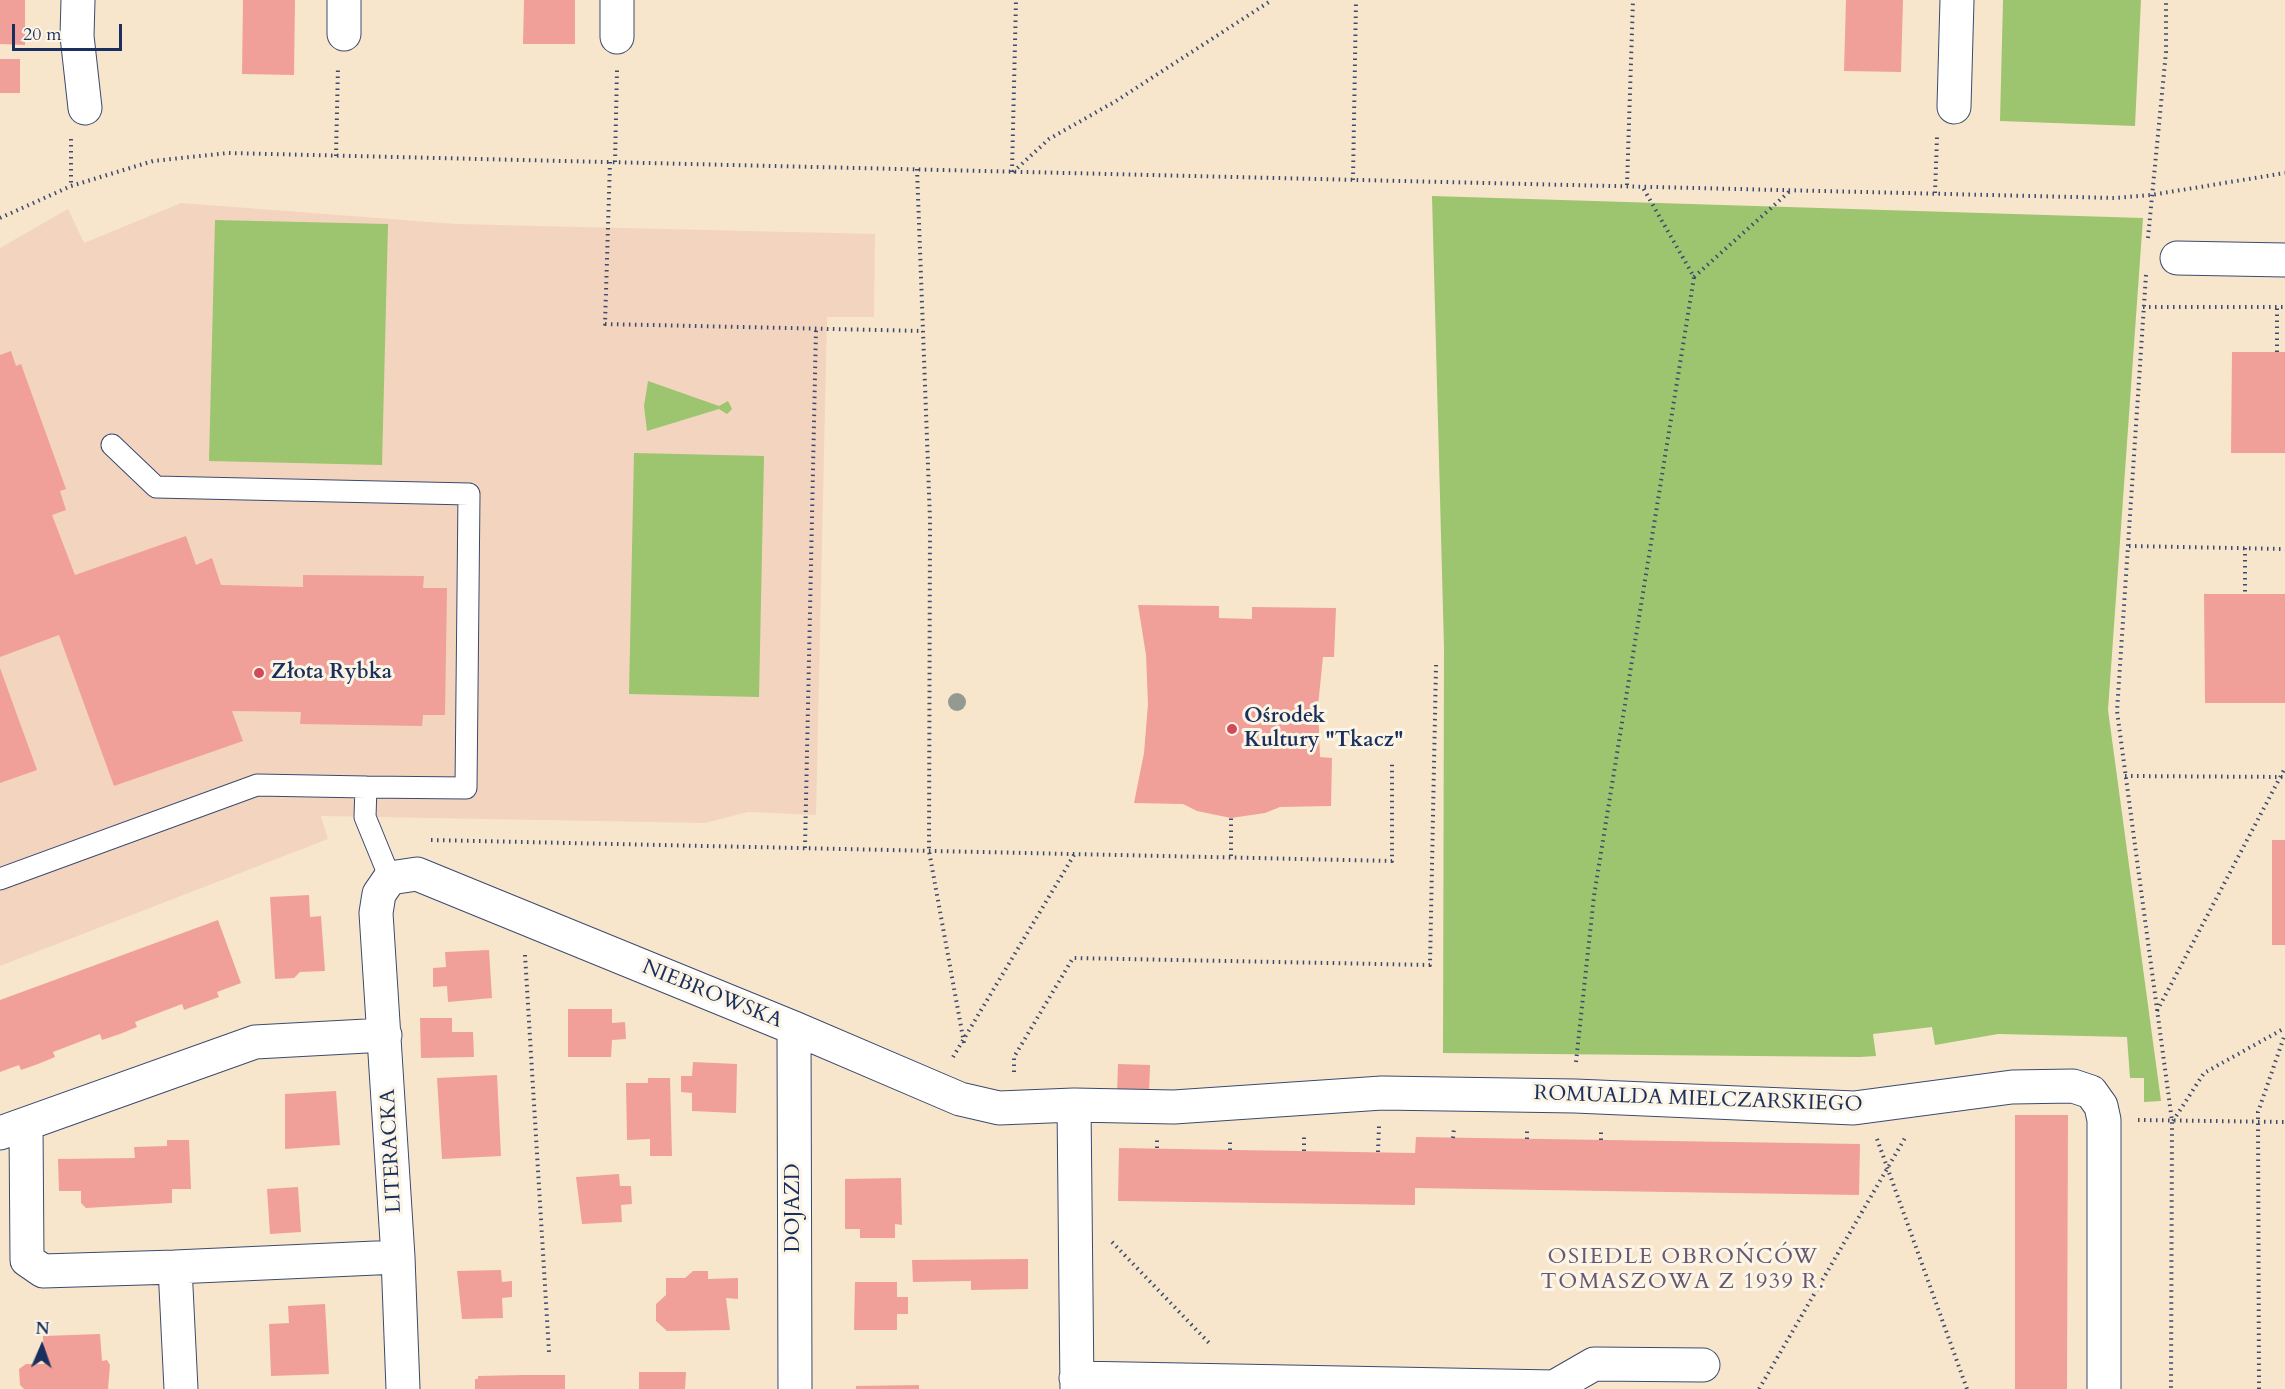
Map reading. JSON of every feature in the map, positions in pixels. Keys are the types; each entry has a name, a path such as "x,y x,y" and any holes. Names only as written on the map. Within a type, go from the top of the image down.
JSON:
{"street":[{"path":"78,0 77,36 85,108"},
{"path":"341,45 344,0"},
{"path":"617,0 617,37"},
{"path":"1954,107 1957,0"},
{"path":"2177,258 2285,260"},
{"name":"NIEBROWSKA","path":"390,878 417,874 794,1028 960,1099 999,1108 1074,1105"},
{"name":"LITERACKA","path":"390,878 379,894 376,913 398,1257 403,1389"},
{"name":"DOJAZD","path":"794,1028 795,1389"},
{"path":"385,1035 255,1042 13,1129 27,1260 43,1271 398,1257"},
{"name":"ROMUALDA MIELCZARSKIEGO","path":"1074,1105 1174,1107 1382,1093 1575,1096 1854,1108 2012,1087 2073,1086 2091,1092 2101,1106 2104,1120 2104,1389"},
{"path":"1074,1105 1076,1384 1211,1381 1554,1387 1594,1364 1703,1365"},
{"path":"175,1267 181,1389"}],"lane":[{"path":"0,879 257,785 466,788 469,494 156,487 112,445"},
{"path":"366,787 365,817 390,878"}],"path":[{"path":"1012,173 1016,0"},
{"path":"1012,173 1049,139 1116,101 1272,0"},
{"path":"1353,180 1356,0"},
{"path":"1628,185 1632,0"},
{"path":"2148,240 2166,52 2166,0"},
{"path":"617,37 605,324 923,331"},
{"path":"336,156 341,45"},
{"path":"0,218 71,186 153,161 228,153 2115,198 2151,195 2285,173"},
{"path":"917,169 930,520 929,851 964,1043"},
{"path":"1575,1096 1576,1062 1594,896 1694,277 1642,185"},
{"path":"1694,277 1792,189"},
{"path":"2146,273 2118,711 2172,1121 2171,1389"},
{"path":"2143,307 2285,307"},
{"path":"2277,307 2277,352"},
{"path":"805,848 816,328"},
{"path":"2129,546 2285,549"},
{"path":"2245,548 2245,594"},
{"path":"1014,1075 1014,1057 1073,958 1430,965 1436,665"},
{"path":"376,848 396,839 1392,861 1392,764"},
{"path":"2156,1011 2285,768"},
{"path":"2125,776 2282,777"},
{"path":"1231,818 1231,856"},
{"path":"946,1059 956,1056 1074,855"},
{"path":"524,919 549,1352"},
{"path":"2172,1121 2204,1073 2285,1028"},
{"path":"2259,1389 2258,1112 2285,1034"},
{"path":"2104,1120 2285,1122"},
{"path":"1378,1152 1379,1123"},
{"path":"1304,1151 1305,1124"},
{"path":"1759,1389 1910,1130"},
{"path":"1876,1136 1967,1389"},
{"path":"1108,1239 1211,1345 1211,1381"}],"shaded area":[{"path":"181,203 456,224 875,234 874,317 827,317 816,815 748,812 705,823 321,816 328,839 0,966 0,248 68,209 84,243"}],"green space":[{"path":"2003,0 2141,0 2135,126 2000,121"},
{"path":"1432,196 2143,218 2108,710 2161,1101 2144,1102 2144,1078 2130,1078 2127,1037 1998,1034 1935,1045 1932,1027 1873,1034 1876,1056 1860,1057 1443,1053 1444,648"},
{"path":"215,220 388,224 382,465 209,461"},
{"path":"648,381 719,406 728,401 732,409 727,414 719,409 647,431 644,406"},
{"path":"634,453 764,456 759,697 629,694"}],"building":[{"path":"0,0 25,0 25,45 0,44"},
{"path":"243,0 295,0 294,75 242,74"},
{"path":"524,0 575,0 575,44 523,44"},
{"path":"1846,0 1903,0 1901,72 1844,71"},
{"path":"0,59 20,59 20,93 0,93"},
{"name":"Złota Rybka","path":"11,351 16,366 21,364 66,489 60,491 66,510 52,515 75,575 186,536 196,565 212,558 221,585 303,587 303,575 424,576 423,588 447,588 445,715 423,715 422,726 300,724 301,712 232,711 243,741 114,786 59,635 0,657 0,355"},
{"path":"2232,352 2285,352 2285,453 2231,453"},
{"path":"2204,594 2285,594 2285,703 2205,703"},
{"name":"Ośrodek Kultury \"Tkacz\"","path":"1138,605 1219,606 1219,618 1252,619 1252,607 1336,608 1334,657 1323,657 1318,706 1320,757 1332,758 1331,806 1280,807 1265,813 1231,818 1197,811 1183,804 1134,803 1144,753 1148,704 1146,655"},
{"path":"0,668 37,770 0,783"},
{"path":"2272,840 2285,840 2285,945 2272,945"},
{"path":"309,895 310,917 321,916 325,971 300,972 294,978 275,979 270,897"},
{"path":"218,920 241,983 217,992 219,997 184,1010 182,1004 135,1022 137,1027 120,1034 102,1040 100,1034 53,1052 55,1057 38,1064 21,1070 19,1065 0,1072 0,1000"},
{"path":"489,950 492,998 448,1002 447,986 433,987 433,968 446,967 445,952"},
{"path":"568,1009 612,1009 612,1023 625,1022 626,1039 612,1040 611,1057 568,1057"},
{"path":"420,1018 452,1018 452,1032 473,1032 474,1057 421,1058"},
{"path":"693,1062 737,1064 736,1113 692,1111 692,1093 681,1092 681,1076 692,1076"},
{"path":"1118,1064 1150,1065 1149,1095 1117,1094"},
{"path":"497,1075 501,1156 442,1159 437,1078"},
{"path":"648,1078 670,1078 672,1156 650,1156 650,1139 627,1140 626,1083 648,1083"},
{"path":"336,1091 340,1145 285,1149 285,1094"},
{"path":"2015,1115 2068,1115 2067,1389 2015,1389"},
{"path":"1416,1137 1860,1144 1859,1195 1415,1188 1415,1205 1118,1201 1119,1148 1415,1153"},
{"path":"167,1140 189,1140 191,1189 172,1189 172,1203 86,1208 81,1203 81,1191 59,1191 58,1159 135,1158 134,1147 167,1146"},
{"path":"619,1174 620,1186 631,1186 632,1204 621,1205 622,1222 582,1224 576,1177"},
{"path":"901,1178 902,1225 895,1224 895,1238 860,1238 860,1229 845,1229 845,1179"},
{"path":"298,1187 301,1232 270,1234 267,1189"},
{"path":"1028,1259 1028,1289 971,1290 971,1281 913,1282 912,1260"},
{"path":"501,1270 502,1282 512,1281 512,1297 502,1298 503,1318 462,1319 457,1271"},
{"path":"693,1271 708,1271 708,1279 738,1278 738,1299 726,1298 730,1330 667,1331 656,1321 656,1304 666,1295 666,1278 685,1278"},
{"path":"855,1282 897,1282 897,1297 908,1297 908,1314 897,1314 897,1330 854,1330"},
{"path":"325,1304 329,1374 271,1376 269,1324 289,1323 288,1306"},
{"path":"100,1334 102,1361 107,1360 110,1365 108,1389 24,1389 20,1385 19,1369 26,1364 44,1364 43,1336"},
{"path":"639,1372 686,1372 685,1389 639,1389"},
{"path":"565,1375 565,1389 475,1389 475,1379 478,1379 478,1376"},
{"path":"919,1385 919,1389 856,1389 856,1386"}],"place":[{"name":"Złota Rybka","path":"259,673"},
{"name":"Ośrodek Kultury \"Tkacz\"","path":"1232,729"}],"district":[{"name":"OSIEDLE OBROŃCÓW TOMASZOWA Z 1939 R.","path":"1683,1270"}]}
